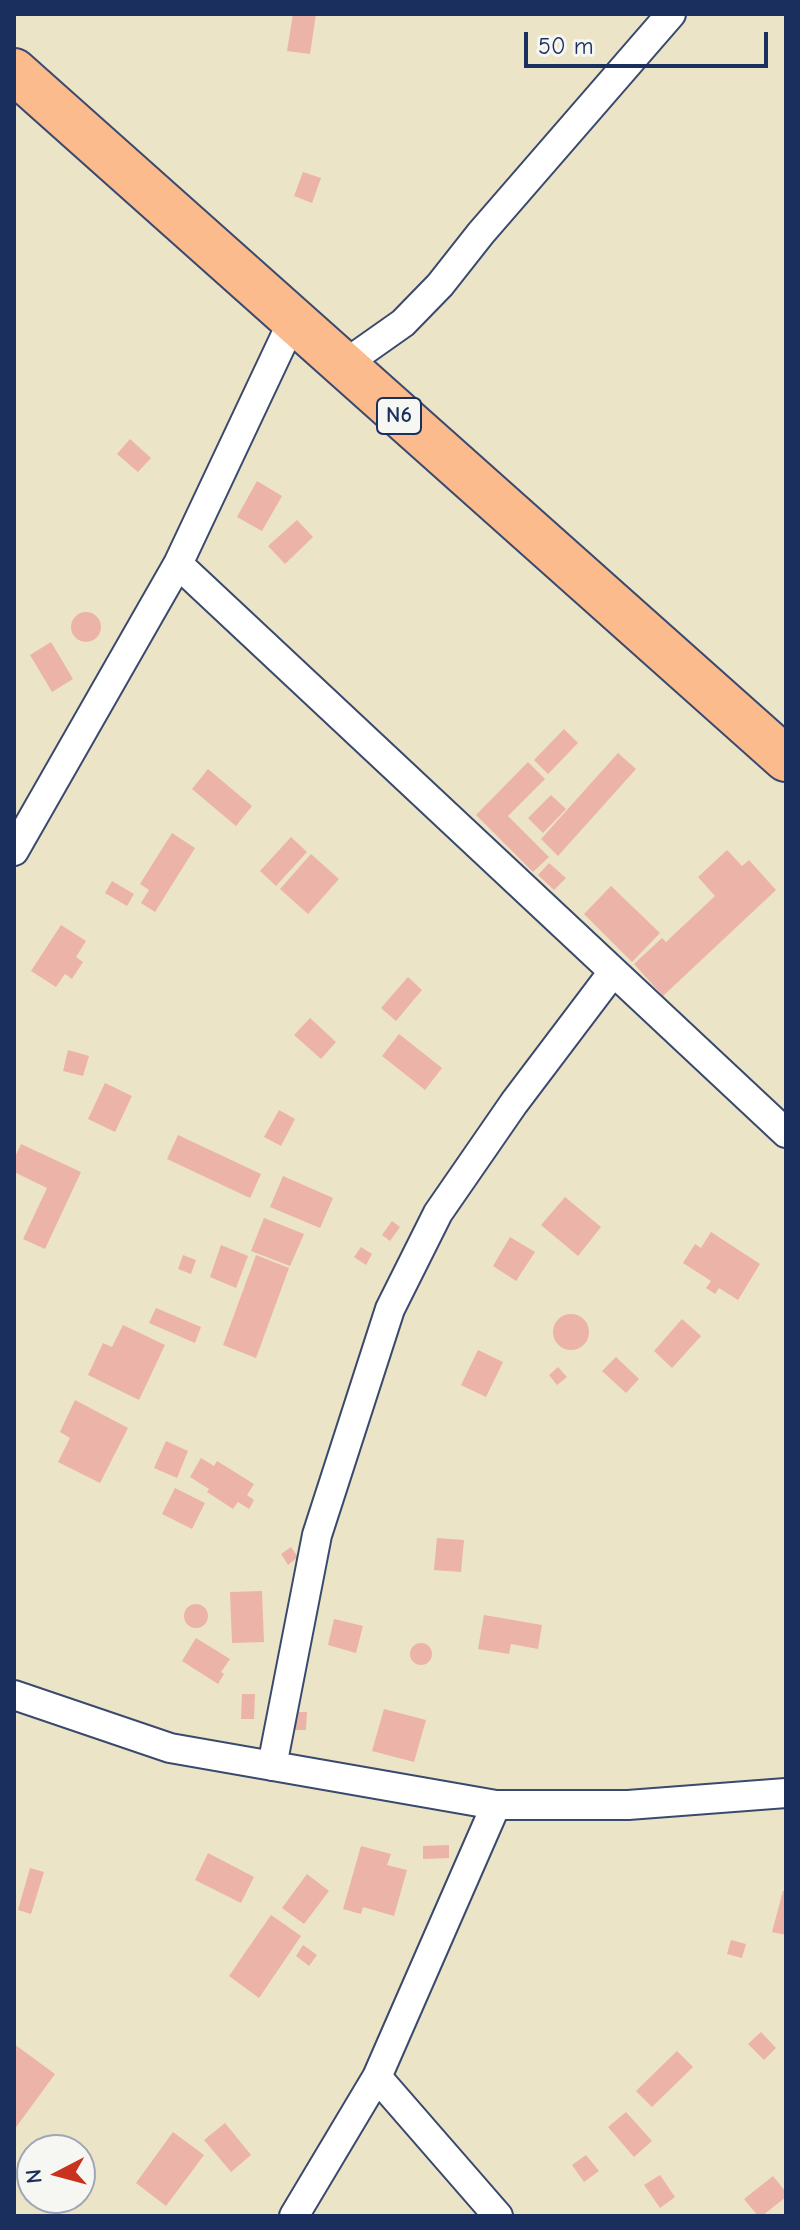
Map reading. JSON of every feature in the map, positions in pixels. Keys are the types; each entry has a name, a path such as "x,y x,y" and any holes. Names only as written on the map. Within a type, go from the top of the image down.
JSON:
{"highway":[{"name":"N6","path":"14,71 786,759"}],"street":[{"path":"342,366 403,323 440,285 481,233 671,14"},
{"path":"14,851 178,564 293,320"},
{"path":"178,564 786,1133"},
{"path":"272,1766 317,1535 390,1309 438,1213 514,1103 613,972"},
{"path":"14,1695 170,1748 496,1805 628,1805 786,1793"},
{"path":"294,2216 377,2077 496,1805"},
{"path":"377,2077 498,2216"}],"building":[{"path":"293,14 316,14 310,54 287,51"},
{"path":"303,172 321,178 312,203 294,196"},
{"path":"130,439 151,458 138,472 117,454"},
{"path":"257,481 282,496 262,531 237,517"},
{"path":"297,520 313,537 285,564 268,546"},
{"path":"86,612 97,616 101,627 97,638 86,642 75,638 71,627 75,616"},
{"path":"51,642 73,679 52,692 30,655"},
{"path":"564,729 578,743 548,774 534,760"},
{"path":"618,753 636,769 558,856 541,839"},
{"path":"528,762 545,779 508,816 549,857 533,872 476,815"},
{"path":"208,769 252,806 236,826 192,789"},
{"path":"551,795 566,809 543,833 528,818"},
{"path":"172,833 195,848 155,912 141,903 149,890 140,884"},
{"path":"291,837 307,852 276,886 260,871"},
{"path":"727,850 742,866 749,860 776,890 663,996 634,964 662,938 666,942 715,896 698,877"},
{"path":"311,854 339,879 308,914 280,889"},
{"path":"549,863 566,878 554,890 538,875"},
{"path":"112,881 134,894 127,906 105,893"},
{"path":"611,886 660,933 632,962 584,914"},
{"path":"61,925 86,941 76,957 83,962 72,979 65,974 56,987 31,971"},
{"path":"408,977 422,990 396,1021 381,1008"},
{"path":"310,1018 336,1042 321,1059 294,1035"},
{"path":"399,1034 442,1068 425,1090 382,1056"},
{"path":"68,1050 89,1056 83,1076 63,1071"},
{"path":"105,1083 132,1096 115,1132 88,1119"},
{"path":"279,1110 295,1119 281,1146 264,1137"},
{"path":"178,1135 261,1174 250,1198 167,1159"},
{"path":"21,1144 81,1172 45,1249 23,1239 47,1188 14,1172 14,1159"},
{"path":"283,1176 333,1198 320,1228 270,1207"},
{"path":"565,1197 601,1227 578,1256 541,1225"},
{"path":"264,1218 304,1234 290,1266 251,1251"},
{"path":"392,1221 400,1227 390,1241 382,1235"},
{"path":"711,1232 760,1264 738,1300 719,1288 715,1294 706,1288 711,1281 683,1263 695,1244 701,1248"},
{"path":"510,1237 535,1252 516,1281 493,1266"},
{"path":"221,1245 248,1256 236,1288 210,1277"},
{"path":"361,1247 372,1254 366,1265 354,1257"},
{"path":"183,1255 196,1260 191,1274 178,1269"},
{"path":"256,1255 289,1268 256,1358 223,1345"},
{"path":"156,1308 201,1327 195,1343 149,1323"},
{"path":"571,1314 584,1319 589,1332 584,1345 571,1350 558,1345 553,1332 558,1319"},
{"path":"682,1319 701,1336 672,1368 654,1351"},
{"path":"123,1325 165,1345 139,1400 88,1375 103,1343 112,1347"},
{"path":"478,1350 503,1362 486,1397 461,1385"},
{"path":"616,1357 639,1379 626,1393 602,1371"},
{"path":"558,1367 567,1377 557,1385 549,1375"},
{"path":"75,1400 128,1428 100,1483 58,1462 70,1438 60,1432"},
{"path":"166,1441 188,1451 177,1478 154,1468"},
{"path":"201,1458 214,1466 217,1461 254,1484 247,1495 254,1500 249,1509 238,1502 233,1509 190,1477"},
{"path":"175,1488 205,1503 192,1529 162,1514"},
{"path":"437,1538 464,1540 461,1572 434,1570"},
{"path":"291,1547 298,1557 288,1565 281,1554"},
{"path":"262,1591 264,1642 232,1643 230,1592"},
{"path":"196,1604 204,1608 208,1616 204,1624 196,1628 188,1624 184,1616 188,1608"},
{"path":"484,1615 542,1625 538,1649 511,1644 509,1654 478,1649"},
{"path":"334,1619 363,1626 356,1653 328,1645"},
{"path":"196,1638 230,1659 221,1672 224,1674 218,1684 182,1661"},
{"path":"421,1643 429,1646 432,1654 429,1662 421,1665 413,1662 410,1654 413,1646"},
{"path":"242,1694 255,1694 254,1719 241,1719"},
{"path":"384,1709 426,1720 414,1762 372,1751"},
{"path":"293,1712 307,1712 306,1730 293,1730"},
{"path":"449,1845 449,1858 423,1859 423,1846"},
{"path":"361,1846 391,1854 387,1865 407,1870 394,1916 363,1907 361,1914 343,1909"},
{"path":"208,1853 254,1877 241,1903 195,1880"},
{"path":"30,1868 44,1872 31,1914 18,1910"},
{"path":"307,1874 329,1891 304,1924 282,1908"},
{"path":"783,1891 786,1891 786,1935 772,1932"},
{"path":"271,1915 301,1936 259,1998 229,1976"},
{"path":"731,1940 746,1944 742,1958 727,1954"},
{"path":"303,1945 317,1955 309,1966 296,1956"},
{"path":"761,2032 776,2048 764,2060 748,2044"},
{"path":"14,2044 55,2074 14,2130"},
{"path":"677,2051 693,2067 652,2107 636,2091"},
{"path":"626,2112 652,2141 634,2157 608,2127"},
{"path":"225,2123 251,2155 231,2172 204,2140"},
{"path":"173,2132 204,2155 166,2206 136,2183"},
{"path":"586,2155 599,2171 584,2182 572,2165"},
{"path":"660,2175 675,2197 660,2208 644,2185"},
{"path":"773,2176 786,2192 786,2197 758,2216 744,2199"}]}
